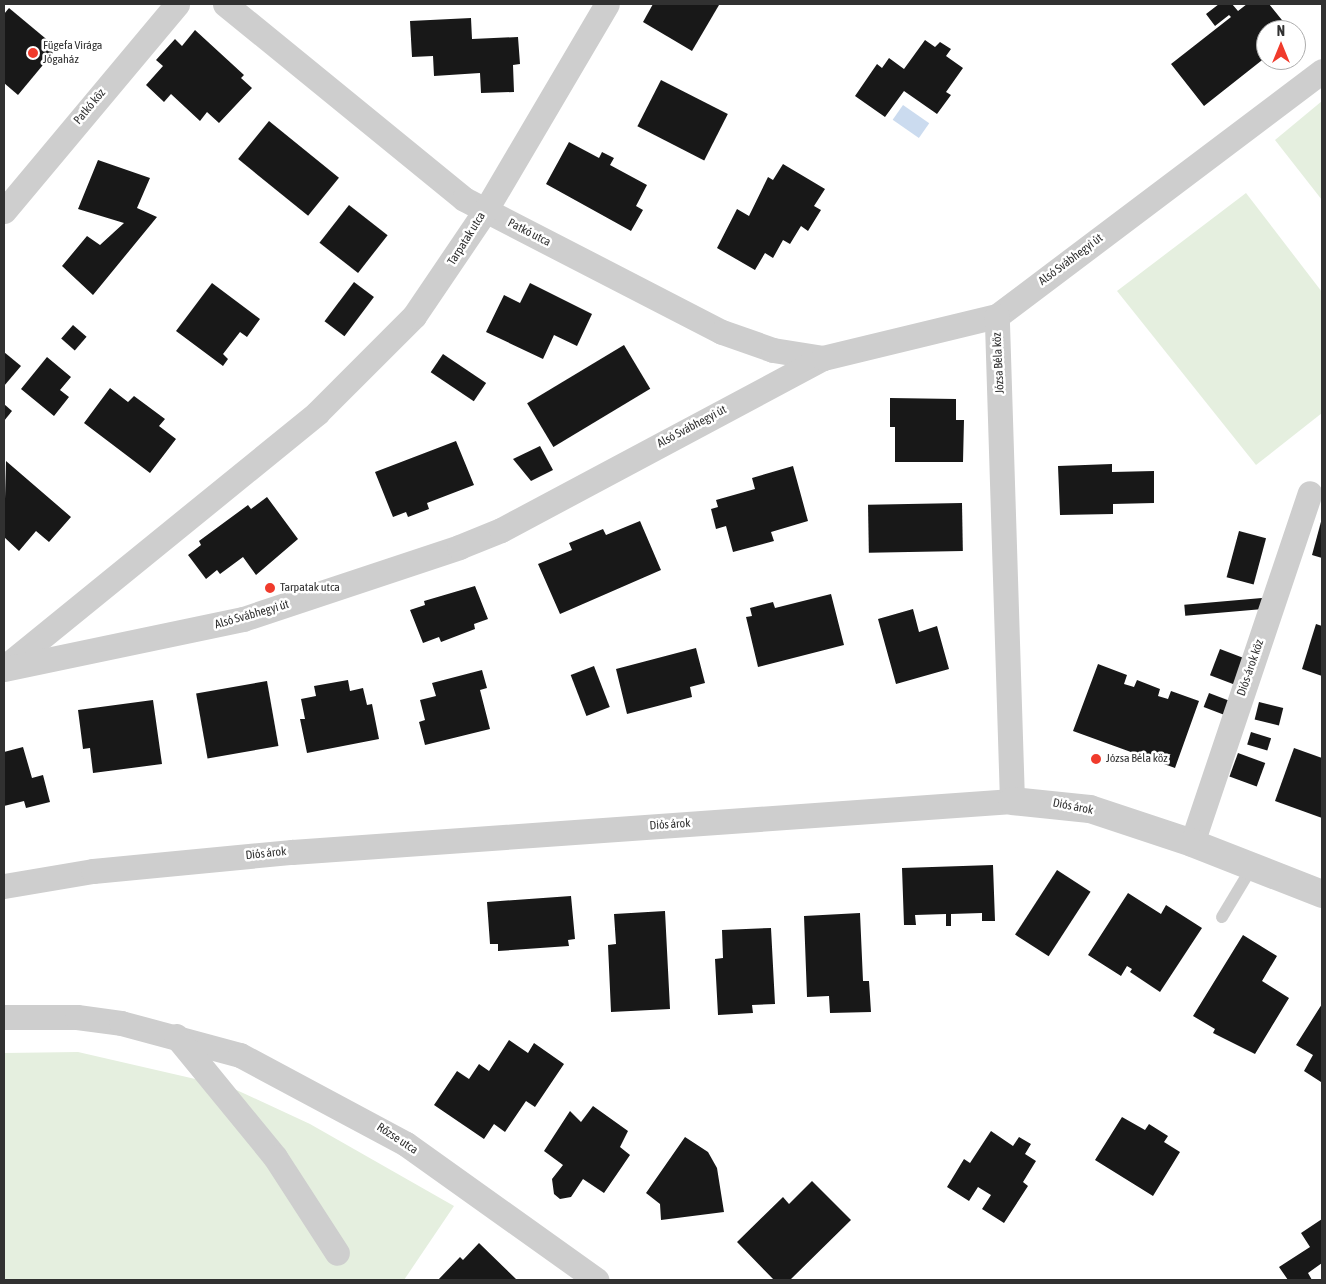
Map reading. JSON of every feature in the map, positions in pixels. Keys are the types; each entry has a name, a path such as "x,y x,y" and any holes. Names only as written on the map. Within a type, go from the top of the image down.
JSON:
{"street":[{"name":"Patkó köz","path":"4,211 177,4"},
{"name":"Patkó utca","path":"225,4 464,199 722,332 773,350 823,358"},
{"name":"Tarpatak utca","path":"4,668 324,406 414,316 485,211 607,4"},
{"name":"Alsó Svábhegyi út","path":"4,668 243,620 459,547 500,530 823,358 997,316 1322,71"},
{"name":"Józsa Béla köz","path":"997,316 1012,801"},
{"name":"Diós-árok köz","path":"1192,843 1310,493"},
{"name":"Diós árok","path":"4,886 93,871 292,852 1012,801 1090,809 1192,843 1322,894"},
{"name":"Rőzse utca","path":"4,1017 77,1017 176,1036 240,1055 361,1117 597,1280"},
{"path":"176,1036 275,1157 337,1253"}],"lane":[{"path":"1222,917 1252,867"}],"green space":[{"path":"1322,101 1322,200 1275,140"},
{"path":"1246,193 1322,292 1322,413 1256,465 1117,291"},
{"path":"78,1052 230,1087 310,1124 454,1206 404,1280 4,1280 4,1053"}],"water":[{"path":"903,105 929,123 919,138 893,120"}],"building":[{"path":"653,4 719,5 692,51 643,22"},
{"path":"1219,4 1232,4 1238,11 1247,4 1269,4 1282,20 1256,20 1256,65 1204,106 1171,64 1231,17 1229,15 1215,26 1206,14"},
{"path":"9,8 57,48 18,95 4,83 4,14"},
{"path":"471,18 472,39 518,37 520,64 513,65 514,92 481,93 480,73 434,76 433,56 412,57 410,21"},
{"path":"195,30 244,75 241,78 252,88 219,123 207,112 200,121 171,94 164,102 146,85 163,66 156,60 175,39 182,46"},
{"path":"925,40 935,47 940,42 951,49 946,56 963,68 946,92 951,95 937,114 904,91 885,117 855,96 877,64 882,68 889,58 904,69"},
{"path":"661,80 728,114 704,160 637,126"},
{"path":"269,121 339,178 308,216 238,159"},
{"path":"569,142 599,158 602,152 614,158 610,165 647,185 636,206 643,210 631,231 546,184"},
{"path":"98,160 150,178 137,208 157,217 93,295 62,266 87,236 100,245 124,223 78,209"},
{"path":"783,164 825,189 814,206 821,210 808,231 801,226 790,244 783,240 773,258 765,253 755,270 717,248 737,209 749,216 768,177 773,180"},
{"path":"349,205 388,235 358,273 319,243"},
{"path":"354,282 374,297 344,336 325,321"},
{"path":"212,283 260,319 247,337 240,332 223,354 228,359 223,366 176,331"},
{"path":"530,283 592,314 577,346 554,335 543,359 486,332 504,295 520,303"},
{"path":"73,325 87,337 75,350 61,339"},
{"path":"624,345 650,389 553,447 527,403"},
{"path":"4,352 21,366 4,386"},
{"path":"443,354 486,383 474,401 431,372"},
{"path":"47,357 71,377 60,390 69,397 54,416 21,389"},
{"path":"110,388 128,402 134,396 165,419 159,426 176,439 150,473 84,423"},
{"path":"890,398 956,399 956,420 964,420 963,462 895,462 895,427 890,427"},
{"path":"4,404 12,411 4,421"},
{"path":"456,441 474,485 427,503 429,509 408,517 406,512 393,517 375,472"},
{"path":"540,446 553,470 531,481 513,459"},
{"path":"6,461 71,517 49,542 36,531 19,551 4,537"},
{"path":"1112,464 1112,472 1154,471 1154,503 1113,504 1113,514 1060,515 1058,466"},
{"path":"793,466 808,521 771,532 774,541 733,552 726,526 716,529 711,509 718,507 716,500 755,489 752,478"},
{"path":"267,497 298,539 256,575 243,557 220,574 217,570 206,579 188,555 201,545 199,541 248,505 251,509"},
{"path":"962,503 963,551 869,553 868,505"},
{"path":"1322,518 1322,558 1312,555"},
{"path":"640,521 661,570 560,614 538,564 572,550 569,543 603,529 606,535"},
{"path":"1239,531 1266,538 1254,585 1227,577"},
{"path":"475,586 488,619 474,624 475,629 441,642 439,637 423,643 410,610 425,605 424,601"},
{"path":"831,594 844,645 758,667 746,617 752,616 750,608 773,602 775,608"},
{"path":"1262,598 1263,609 1185,616 1184,605"},
{"path":"913,609 919,632 937,626 949,669 896,684 878,619"},
{"path":"1316,624 1322,626 1322,676 1302,669"},
{"path":"696,648 705,683 690,687 692,697 627,714 616,669"},
{"path":"1220,649 1244,658 1234,684 1210,675"},
{"path":"1098,664 1127,675 1124,684 1134,687 1137,680 1160,689 1158,696 1168,699 1171,691 1199,701 1175,768 1073,731"},
{"path":"594,666 610,707 586,716 571,675"},
{"path":"482,670 487,688 480,690 490,729 425,745 419,722 425,720 420,700 436,696 432,683"},
{"path":"348,680 350,691 363,688 367,705 372,704 379,739 307,753 300,719 305,719 301,699 316,696 314,686"},
{"path":"267,681 278,746 208,758 196,694"},
{"path":"1209,693 1233,702 1228,716 1204,707"},
{"path":"153,700 162,764 93,773 90,748 83,749 78,710"},
{"path":"1259,702 1283,708 1279,726 1255,719"},
{"path":"1251,732 1271,738 1267,751 1247,744"},
{"path":"23,747 32,778 43,775 50,802 26,808 24,801 4,806 4,752"},
{"path":"1294,748 1322,758 1322,818 1275,801"},
{"path":"1238,753 1265,763 1257,786 1229,776"},
{"path":"993,865 995,921 982,921 982,913 951,914 951,926 946,926 946,914 915,915 916,925 904,925 902,868"},
{"path":"1057,870 1091,892 1049,956 1015,935"},
{"path":"1128,893 1161,914 1166,905 1202,928 1160,992 1130,972 1132,969 1127,966 1121,976 1088,955"},
{"path":"571,896 575,939 568,940 569,946 498,951 498,944 490,944 487,902"},
{"path":"665,911 670,1009 611,1012 608,945 616,944 614,914"},
{"path":"860,913 863,981 869,981 871,1012 830,1013 829,996 807,997 804,916"},
{"path":"771,928 775,1004 752,1005 753,1013 718,1015 715,959 723,958 722,930"},
{"path":"1243,935 1277,956 1262,981 1289,998 1255,1054 1213,1033 1215,1029 1193,1016"},
{"path":"1322,1004 1321,1082 1304,1071 1313,1055 1296,1045"},
{"path":"509,1040 528,1053 534,1043 564,1064 535,1107 526,1101 505,1132 494,1124 484,1139 434,1105 457,1071 469,1079 479,1064 489,1071"},
{"path":"593,1106 628,1131 620,1147 630,1155 604,1193 583,1179 571,1197 560,1199 554,1194 552,1179 563,1165 544,1151 570,1111 581,1122"},
{"path":"1122,1117 1145,1130 1149,1124 1168,1136 1164,1142 1180,1152 1153,1196 1095,1160"},
{"path":"991,1131 1013,1146 1019,1137 1031,1144 1025,1154 1036,1161 1023,1182 1028,1186 1004,1223 982,1209 991,1195 978,1187 969,1201 947,1187 964,1159 970,1163"},
{"path":"685,1137 708,1152 717,1168 724,1212 661,1220 660,1204 646,1193"},
{"path":"812,1181 851,1220 790,1280 774,1280 737,1242 783,1197 789,1204"},
{"path":"1322,1219 1322,1263 1308,1273 1312,1280 1288,1280 1279,1267 1310,1247 1301,1233"},
{"path":"479,1243 517,1280 438,1280 460,1257 463,1260"}],"place":[{"name":"Fügefa Virága Jógaház","path":"33,53"},
{"name":"Tarpatak utca","path":"270,588"},
{"name":"Józsa Béla köz","path":"1096,759"}]}
